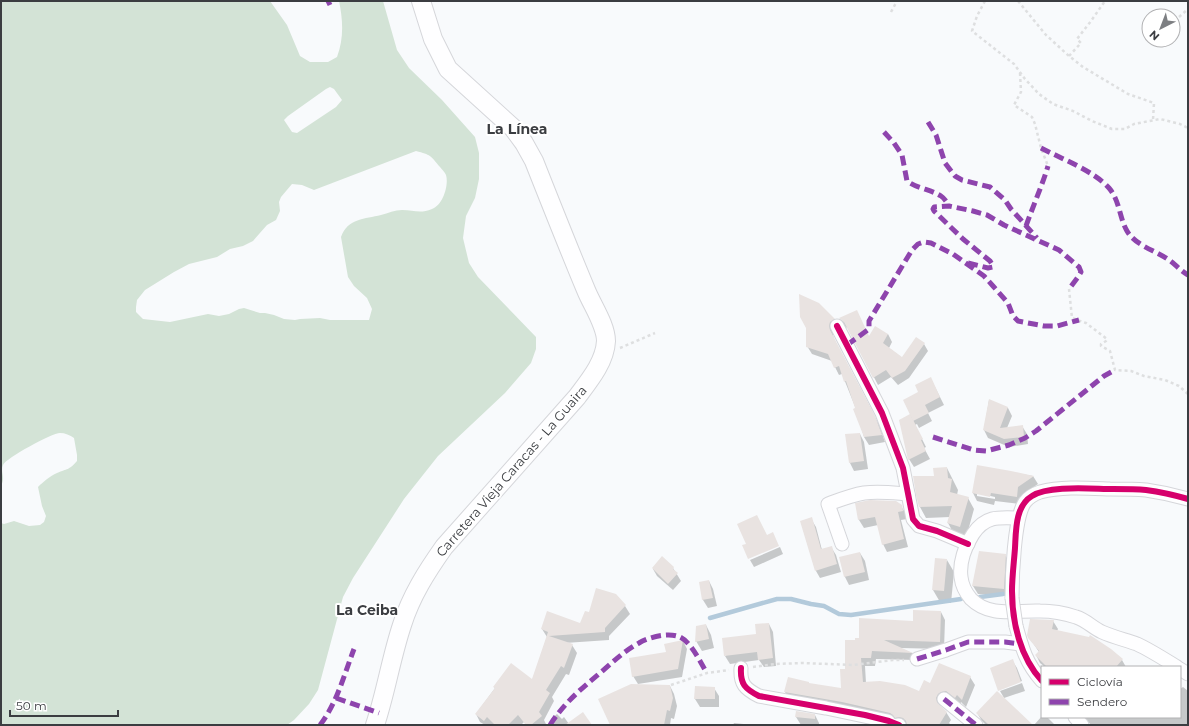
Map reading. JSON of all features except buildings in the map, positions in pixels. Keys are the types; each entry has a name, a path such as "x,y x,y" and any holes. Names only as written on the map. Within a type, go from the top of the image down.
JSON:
{"main road":[{"name":"Carretera Vieja Caracas - La Guaira","path":"375,725 382,705 402,625 413,598 429,569 444,547 578,397 599,365 604,352 606,340 604,328 586,291 534,161 524,143 513,128 448,69 433,39 421,1"}],"street":[{"path":"837,326 882,413 903,468 913,518 919,526 938,531 968,544"},
{"path":"1041,680 1026,658 1021,644 1016,626 1012,598 1018,518 1021,508 1026,501 1040,492 1078,488 1144,490 1188,499"},
{"path":"842,544 828,504 864,493 882,492 908,494"},
{"path":"1018,518 1002,517 986,520 979,525 972,535 963,555 960,570 962,585 970,598 983,608 989,610 1001,612 1040,611 1062,613 1079,617 1102,632 1137,645 1175,666"},
{"path":"917,659 968,642 1005,642 1021,644"},
{"path":"740,668 740,677 742,682 753,693 759,696 826,708 895,724"},
{"path":"944,699 976,725"}],"path":[{"path":"891,12 897,1"},
{"path":"985,1 977,16 972,31 1014,64 1025,80 1039,94 1053,104 1073,111 1112,129 1125,129 1134,124 1153,120 1166,120 1188,128"},
{"path":"1018,1 1046,34 1069,56 1094,74 1128,94 1154,103 1153,120"},
{"path":"1069,56 1081,43 1077,39 1105,1"},
{"path":"1020,72 1021,92 1014,105 1032,117 1048,166"},
{"path":"1069,288 1072,318 1086,323 1107,339 1101,346 1110,351 1115,370 1131,371 1144,376 1165,380 1179,386 1188,394"},
{"path":"604,352 620,349 655,333"},
{"path":"671,685 707,673 740,668 789,664 853,665 893,660 917,659"}],"green space":[{"path":"1,1 270,1 287,25 300,56 310,62 328,62 337,57 341,43 342,22 339,1 383,1 397,50 409,68 442,100 475,137 479,153 479,179 475,198 466,216 463,238 469,263 478,277 536,337 536,349 531,363 505,393 438,456 404,499 353,578 343,597 318,690 309,704 294,720 287,725 1,725 1,523 4,524 14,521 29,526 40,525 44,522 46,516 38,487 49,477 70,468 77,461 74,438 64,433 55,434 39,441 12,457 3,465 3,480 1,486","holes":["330,87 334,89 342,100 336,107 297,133 292,132 284,120","416,151 430,156 446,174 446,189 442,199 436,207 420,212 397,210 358,220 348,226 341,237 348,277 354,286 367,298 372,309 369,320 330,320 320,318 295,320 284,319 274,315 260,313 244,308 219,316 208,314 170,322 143,319 136,312 137,300 145,290 174,272 189,264 217,257 230,249 243,246 253,241 267,225 276,220 280,211 279,202 281,197 292,184 302,185 314,190"]}],"waterway":[{"path":"980,597 1003,594"},
{"path":"710,618 777,599 791,599 824,606 839,614 851,615 961,599"}],"marked path":[{"path":"328,1 330,5"},
{"path":"928,122 936,135 945,163 955,176 962,180 990,187 1005,200 1011,209 1037,238"},
{"path":"884,132 902,155 907,181 915,186 941,196 949,206"},
{"path":"1041,148 1077,166 1103,182 1113,193 1124,226 1131,236 1141,244 1164,256 1188,275"},
{"path":"1026,226 1048,166"},
{"path":"968,263 988,268 993,267 990,261 963,239 934,211 934,207 949,206 987,215 1004,225 1059,250 1079,267 1081,272 1069,289"},
{"path":"847,345 869,329 869,321 912,250 918,244 924,242 931,243 953,254 984,276 1008,303 1013,316 1018,321 1044,326 1057,326 1079,320"},
{"path":"933,437 974,450 986,451 1009,445 1036,431 1104,376 1115,370"},
{"path":"550,725 567,703 586,685 623,653 648,639 668,635 682,638 690,646 707,673"},
{"path":"917,659 968,642 1005,642 1021,644"},
{"path":"320,725 336,698 354,649"},
{"path":"336,698 379,713"},
{"path":"944,699 976,725"}],"cycle path":[{"path":"837,326 882,413 903,468 913,519 919,526 937,531 968,544"},
{"path":"1041,680 1034,672 1023,650 1016,627 1012,603 1012,580 1016,527 1019,512 1026,500 1032,496 1049,490 1071,488 1146,490 1188,499"},
{"path":"741,668 741,678 744,685 750,691 759,696 865,715 899,725"}],"district":[{"name":"La Línea","path":"517,129"},
{"name":"La Ceiba","path":"367,610"}]}
